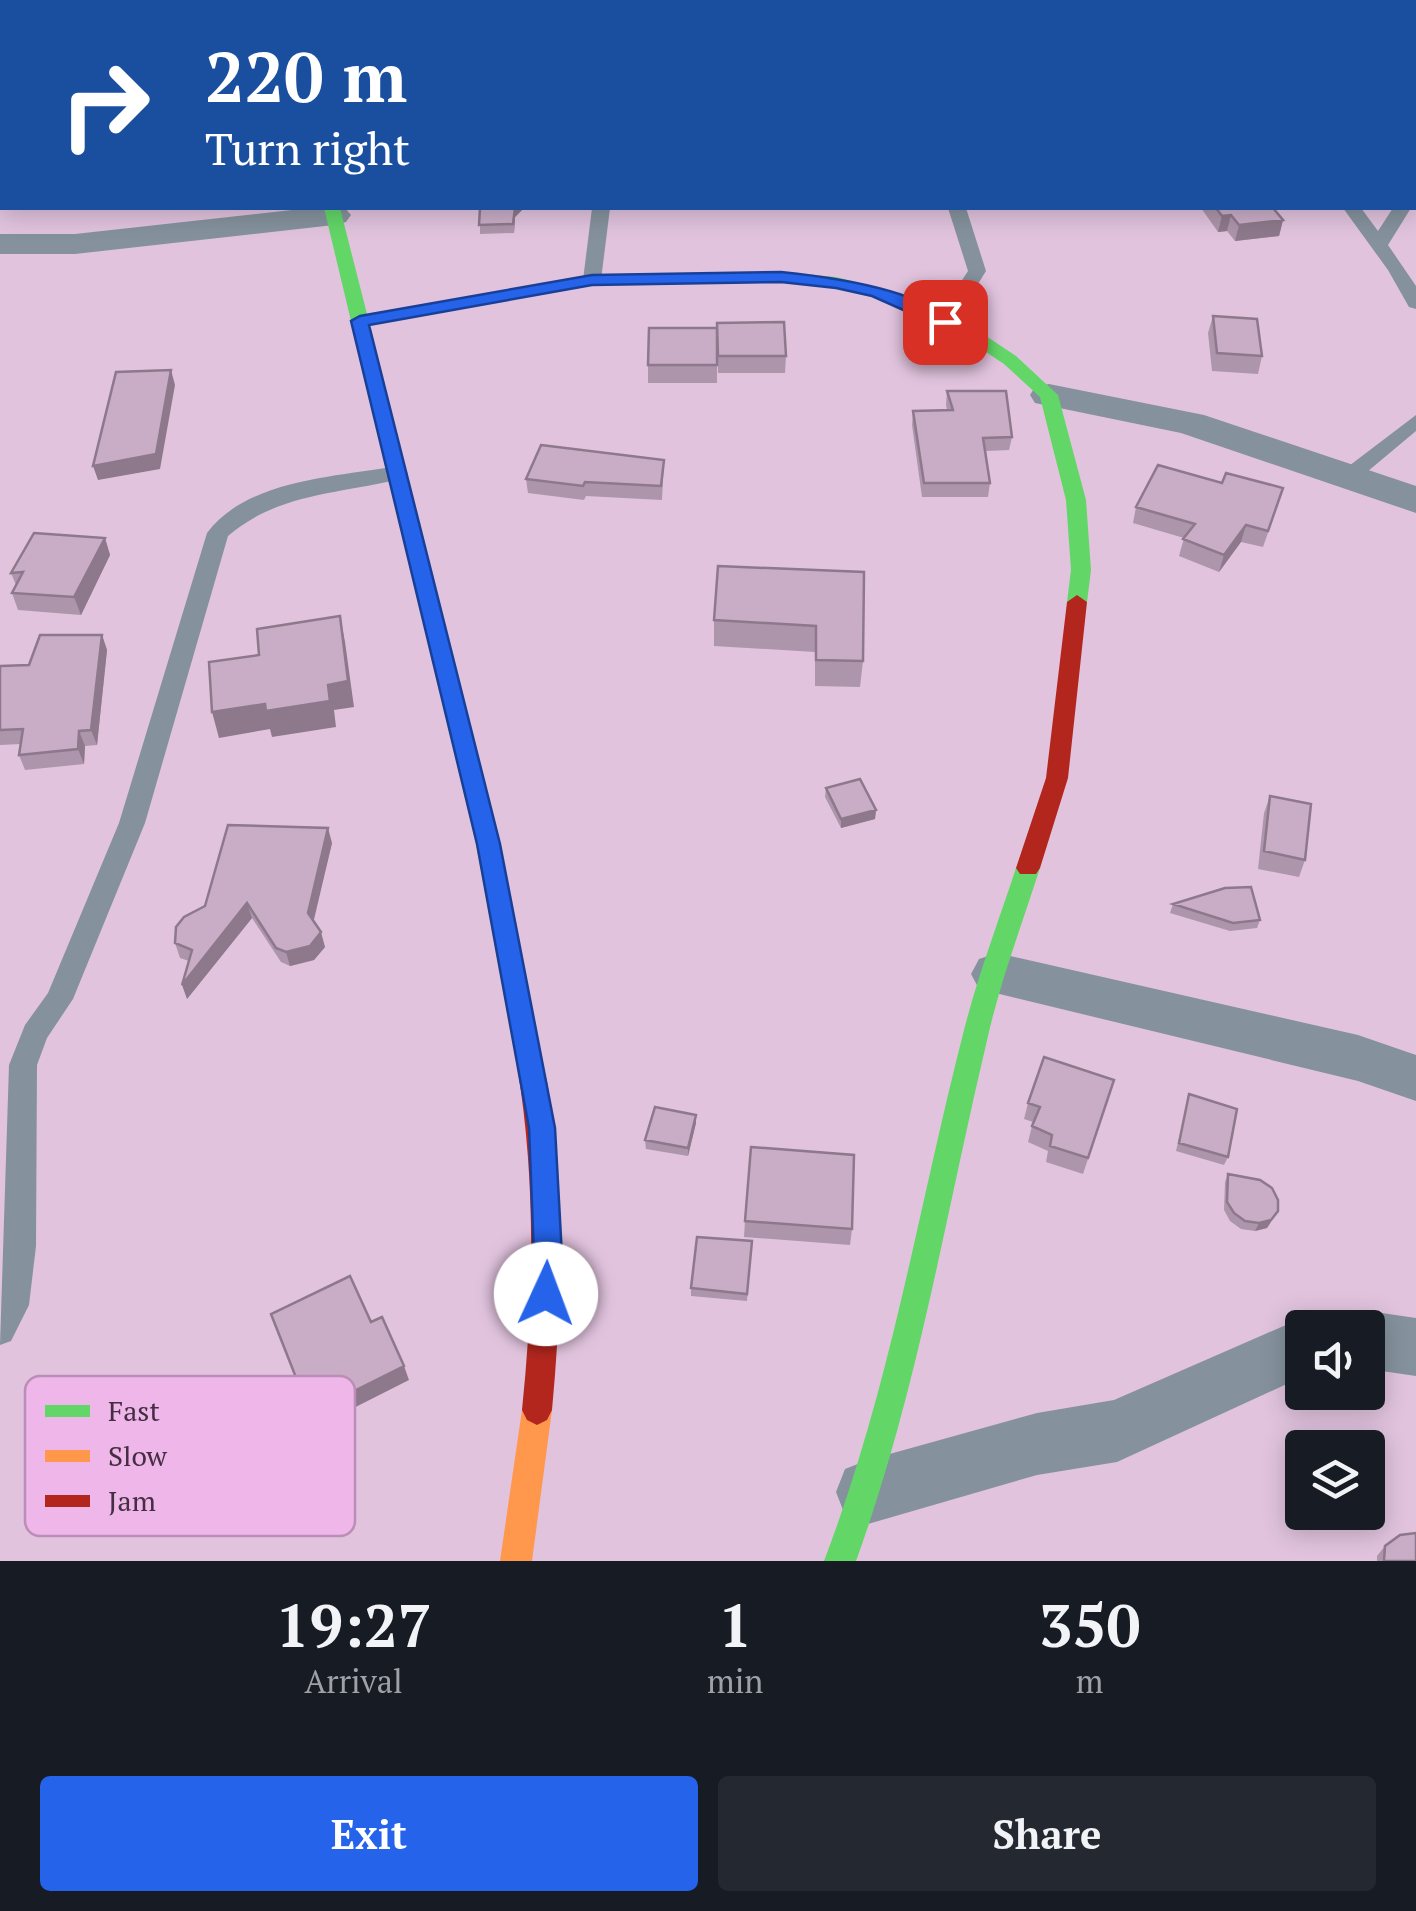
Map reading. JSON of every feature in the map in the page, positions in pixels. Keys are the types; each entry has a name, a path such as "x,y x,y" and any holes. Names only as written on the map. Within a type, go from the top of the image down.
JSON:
{"street":[{"path":"0,244 75,244 333,211 488,844 542,1128 548,1256 538,1405 516,1561"},
{"path":"360,321 592,280 781,277 836,282 878,293 945,322 1010,360 1049,396 1190,423 1416,500"},
{"path":"840,1561 868,1492 915,1323 976,1031 1057,778 1082,570 1076,500 1049,396"},
{"path":"997,974 1358,1058 1416,1078"},
{"path":"1385,1342 1416,1347"},
{"path":"868,1492 1037,1444 1117,1431 1285,1355"}],"lane":[{"path":"592,280 601,210"},
{"path":"945,322 976,271 958,210"},
{"path":"1354,210 1416,303"},
{"path":"1380,245 1401,210"},
{"path":"1348,478 1416,421"},
{"path":"0,1330 13,1306 22,1246 23,1065 35,1032 59,999 132,822 218,533 234,516 262,500 397,473"}],"building":[{"path":"480,210 515,210 513,224 479,225"},
{"path":"1218,210 1275,210 1283,220 1239,225 1231,215 1222,216"},
{"path":"1213,316 1257,319 1262,356 1217,353"},
{"path":"784,322 786,356 718,356 717,323"},
{"path":"649,328 717,328 717,365 648,365"},
{"path":"171,370 156,454 93,466 116,372"},
{"path":"947,391 1006,391 1012,437 983,438 990,483 924,483 913,411 953,410"},
{"path":"541,445 664,460 661,486 585,482 583,486 526,479"},
{"path":"1158,465 1222,483 1226,473 1283,488 1268,531 1246,525 1224,555 1183,539 1195,524 1136,507"},
{"path":"34,533 105,538 74,597 12,593 23,572 11,573"},
{"path":"718,566 864,572 863,661 816,660 816,626 714,620"},
{"path":"340,616 348,681 328,685 330,701 266,711 265,704 212,712 209,662 259,655 257,629"},
{"path":"40,635 102,635 91,730 79,731 78,749 19,755 23,729 0,730 0,666 29,665"},
{"path":"860,779 876,810 841,819 826,788"},
{"path":"1270,796 1311,804 1305,860 1264,851"},
{"path":"228,825 328,828 308,913 321,932 310,946 286,952 276,948 247,903 182,985 192,950 175,943 176,927 184,917 205,906"},
{"path":"1251,887 1260,920 1233,923 1173,904 1225,888"},
{"path":"1044,1057 1114,1080 1088,1158 1050,1146 1052,1135 1032,1126 1040,1107 1028,1103"},
{"path":"1189,1094 1237,1109 1228,1157 1179,1143"},
{"path":"655,1107 696,1115 688,1148 645,1140"},
{"path":"751,1147 854,1155 852,1229 745,1221"},
{"path":"1228,1174 1260,1180 1272,1188 1278,1211 1271,1220 1245,1221 1234,1213 1227,1202"},
{"path":"697,1237 752,1241 747,1294 691,1288"},
{"path":"350,1276 371,1322 382,1317 404,1366 355,1390 355,1376 295,1376 271,1314"},
{"path":"1416,1533 1416,1561 1384,1561 1385,1546 1400,1535"}],"traffic: fast":[{"path":"332,210 488,844 530,1065"},
{"path":"359,321 592,280 781,277 836,282 878,293 968,332 1010,360 1049,395 1076,500 1081,570 1077,602"},
{"path":"840,1561 864,1497 902,1367 975,1035 1028,868"}],"traffic: slow":[{"path":"516,1561 537,1410"}],"traffic: jam":[{"path":"1028,868 1057,778 1077,602"},
{"path":"530,1065 542,1150 547,1237 537,1410"}],"route":[{"path":"546,1294 542,1128 488,844 360,321 592,280 781,277 836,282 878,293 945,322"}]}
